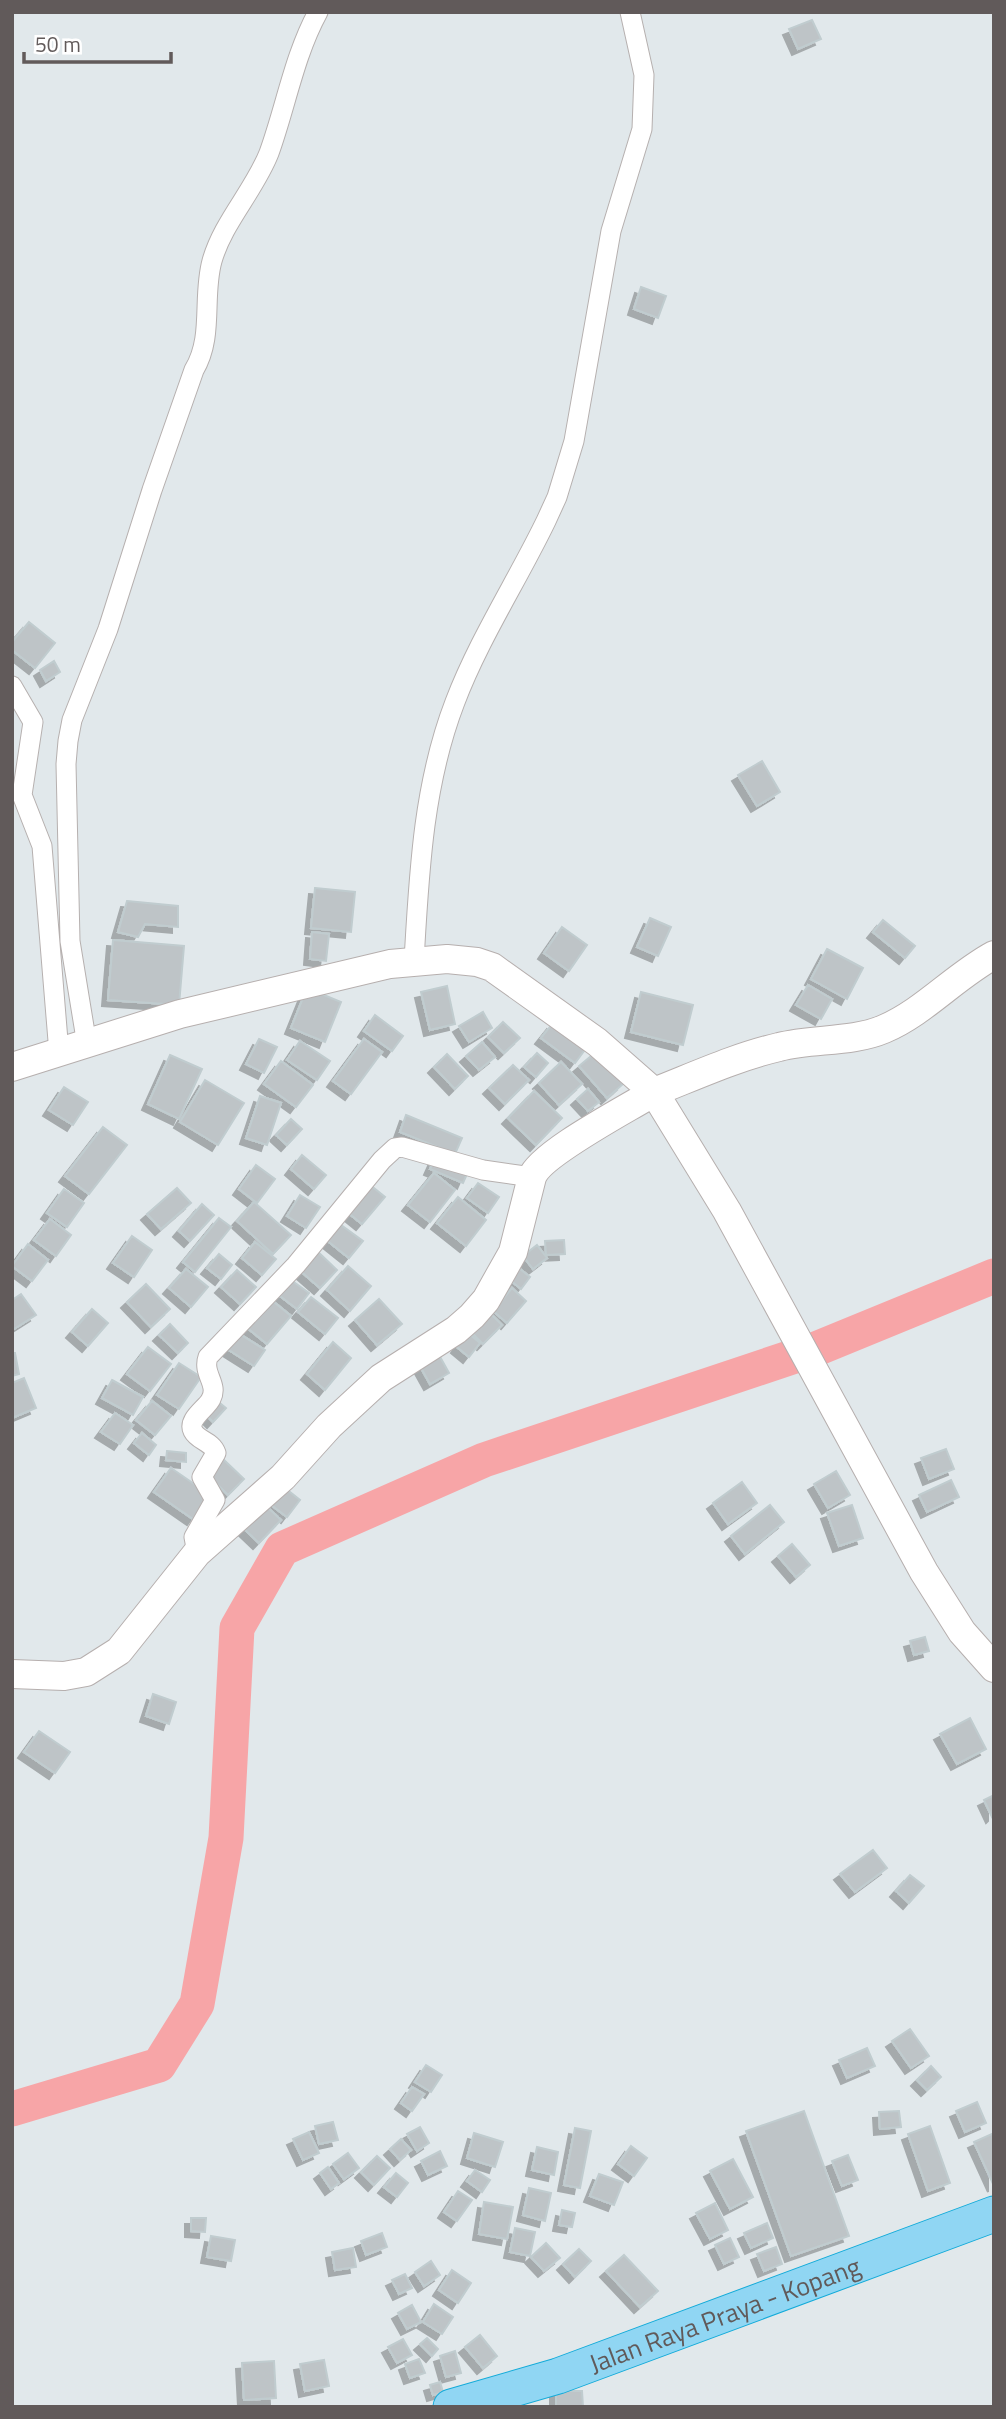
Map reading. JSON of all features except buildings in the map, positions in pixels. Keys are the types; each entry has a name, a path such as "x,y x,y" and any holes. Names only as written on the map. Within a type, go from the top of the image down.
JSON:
{"highway":[{"name":"Jalan Raya Praya - Kopang","path":"451,2407 558,2376 994,2214"}],"street":[{"path":"87,1045 71,941 68,895 66,764 72,720 108,629 152,489 201,357 206,329 208,275 214,256 226,229 235,218 270,151 292,86 300,49 318,12"},
{"path":"414,961 420,853 446,727 472,662 557,497 574,441 611,231 642,129 644,75 630,12"},
{"path":"12,686 33,722 22,795 42,846 59,1053"},
{"path":"12,1674 64,1676 86,1672 119,1651 197,1553 283,1476 329,1426 381,1378 456,1330 486,1300 502,1275 513,1252 531,1177 537,1167 549,1157 654,1093 776,1047 866,1035 882,1030 912,1013 964,972 994,955"},
{"path":"12,1067 180,1014 358,970 447,959 492,967 597,1042 654,1093 727,1211 939,1597 962,1632 994,1668"},
{"path":"197,1553 194,1537 215,1500 202,1476 216,1453 192,1427 195,1417 212,1398 214,1386 206,1370 208,1357 296,1265 382,1160 395,1149 402,1147 483,1170 531,1177"}],"waterway":[{"path":"12,2109 159,2065 197,2004 226,1838 237,1628 282,1549 484,1460 816,1349 994,1276"}]}
